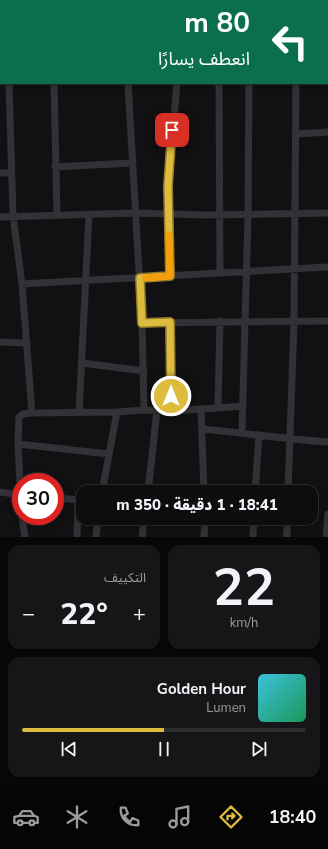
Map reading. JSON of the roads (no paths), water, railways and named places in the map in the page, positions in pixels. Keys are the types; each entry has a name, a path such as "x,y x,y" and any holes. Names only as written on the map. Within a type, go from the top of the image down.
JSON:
{"street":[{"path":"9,84 13,216 22,284 32,413"},
{"path":"54,84 57,214"},
{"path":"128,84 140,278 144,410"},
{"path":"170,276 168,174 177,84"},
{"path":"219,84 220,273"},
{"path":"242,432 248,215 249,84"},
{"path":"288,485 294,321 297,134 296,84"},
{"path":"297,134 328,132"},
{"path":"55,167 132,163"},
{"path":"0,173 11,172"},
{"path":"0,217 57,214 136,213 248,215 328,213"},
{"path":"79,413 89,214"},
{"path":"22,284 328,267"},
{"path":"142,323 328,320"},
{"path":"218,408 220,321"},
{"path":"170,322 171,411"},
{"path":"0,342 27,343"},
{"path":"82,363 144,371"},
{"path":"19,473 19,417 23,414 144,410 201,410 242,406"},
{"path":"149,485 157,410"},
{"path":"201,410 204,485"},
{"path":"103,485 117,412"},
{"path":"202,429 242,432 290,440 328,442"},
{"path":"256,485 259,435"},
{"path":"18,444 109,454"},
{"path":"0,492 12,494"},
{"path":"64,499 76,500"},
{"path":"327,534 328,514"},
{"path":"23,525 25,537"},
{"path":"77,537 78,525"},
{"path":"96,537 97,525"},
{"path":"142,537 143,525"},
{"path":"204,537 205,525"},
{"path":"253,537 254,525"},
{"path":"287,525 287,537"}]}
